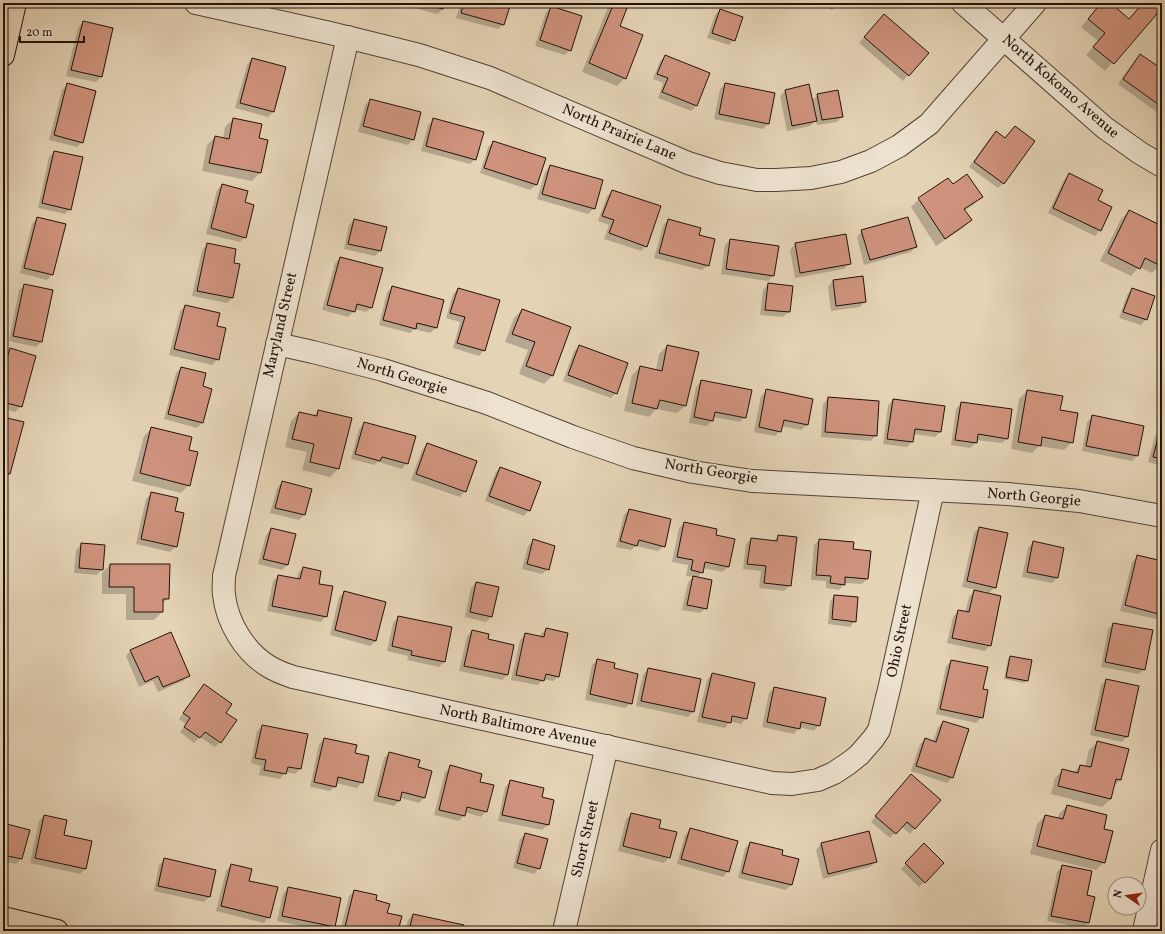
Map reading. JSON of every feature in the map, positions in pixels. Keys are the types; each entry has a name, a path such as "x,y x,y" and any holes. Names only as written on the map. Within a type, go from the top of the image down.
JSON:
{"main road":[{"path":"3,55 14,3"},
{"path":"3,918 57,931"}],"street":[{"name":"North Prairie Lane","path":"196,3 348,37 419,56 490,78 688,163 720,173 757,180 811,178 841,172 871,161 899,146 929,124 1035,3"},
{"name":"North Kokomo Avenue","path":"963,3 1105,128 1140,153 1162,166"},
{"name":"Maryland Street","path":"228,614 224,595 224,576 348,37"},
{"name":"North Georgie","path":"277,344 383,370 487,404 627,456 693,472 752,481 1008,494 1073,500 1162,516"},
{"name":"Ohio Street","path":"834,773 859,755 879,730 933,490"},
{"name":"North Baltimore Avenue","path":"228,614 241,639 257,657 273,669 293,677 772,783 792,784 818,780 834,773"},
{"name":"Short Street","path":"564,931 607,746"},
{"path":"1144,931 1162,850"}],"building":[{"path":"420,3 445,3 443,9"},
{"path":"464,3 511,3 504,25 461,13"},
{"path":"614,3 629,3 620,26 643,35 626,79 589,63"},
{"path":"1101,3 1111,3 1129,19 1143,3 1159,3 1162,6 1162,8 1114,64 1093,47 1105,33 1088,19"},
{"path":"551,6 582,16 571,51 540,40"},
{"path":"720,9 743,17 735,41 712,33"},
{"path":"884,14 929,53 909,76 864,37"},
{"path":"83,21 113,28 102,77 71,70"},
{"path":"1140,54 1162,69 1162,107 1123,79"},
{"path":"665,55 710,73 697,106 662,92 668,78 657,74"},
{"path":"252,58 286,67 274,112 240,103"},
{"path":"67,83 96,91 83,143 54,135"},
{"path":"725,83 775,93 769,124 719,114"},
{"path":"809,84 817,121 792,126 785,90"},
{"path":"838,90 843,117 822,120 817,94"},
{"path":"370,99 421,112 414,140 363,126"},
{"path":"233,118 262,124 259,138 268,140 261,173 209,163 215,136 229,139"},
{"path":"433,118 484,132 476,160 426,146"},
{"path":"1015,126 1035,141 1004,184 974,162 996,131 1005,138"},
{"path":"493,141 546,158 537,185 484,168"},
{"path":"54,151 83,157 71,210 42,203"},
{"path":"550,165 603,180 595,209 542,194"},
{"path":"1069,173 1103,190 1098,200 1112,207 1101,231 1053,208"},
{"path":"967,174 983,197 964,209 972,220 945,239 918,198 948,178 953,184"},
{"path":"222,184 248,191 245,202 254,205 246,238 211,228"},
{"path":"612,190 661,206 647,247 609,233 614,220 602,216"},
{"path":"1129,210 1160,225 1157,232 1162,234 1161,266 1145,258 1140,269 1108,253"},
{"path":"37,217 66,224 53,275 24,268"},
{"path":"908,217 917,247 870,260 861,230"},
{"path":"354,219 387,227 381,251 348,244"},
{"path":"668,219 701,228 699,235 715,239 709,266 659,253"},
{"path":"846,234 851,264 800,273 795,243"},
{"path":"730,239 779,246 774,276 726,269"},
{"path":"207,243 236,249 234,263 240,264 233,298 197,291"},
{"path":"340,257 383,268 372,308 357,304 355,312 327,305"},
{"path":"863,276 866,302 836,306 833,280"},
{"path":"768,283 793,286 790,312 765,310"},
{"path":"24,284 53,290 42,342 13,336"},
{"path":"392,286 444,300 437,328 417,323 416,329 383,320"},
{"path":"458,288 500,300 485,351 457,343 465,317 450,313"},
{"path":"1132,288 1155,296 1147,320 1123,312"},
{"path":"185,305 220,313 217,326 226,328 219,360 174,349"},
{"path":"522,309 571,327 553,376 526,366 535,342 512,334"},
{"path":"579,345 628,363 617,394 568,375"},
{"path":"667,345 699,352 686,406 660,400 657,409 632,403 640,366 662,371"},
{"path":"10,348 36,356 22,407 3,402 3,372"},
{"path":"181,367 206,373 203,386 212,389 203,423 168,414"},
{"path":"701,380 752,390 746,418 715,412 713,421 694,417"},
{"path":"766,389 813,399 808,425 784,420 781,432 759,427"},
{"path":"1027,390 1063,396 1060,410 1078,413 1073,443 1042,437 1041,446 1018,442"},
{"path":"828,397 879,401 877,436 825,432"},
{"path":"893,399 945,406 941,432 915,429 913,442 887,439"},
{"path":"961,402 1012,409 1008,439 978,434 977,443 955,440"},
{"path":"318,410 352,418 339,469 310,462 314,444 292,439 299,412 317,416"},
{"path":"1092,415 1144,426 1138,456 1086,446"},
{"path":"3,417 24,422 10,474 3,472"},
{"path":"364,422 416,436 408,464 382,457 380,461 355,454"},
{"path":"151,427 192,437 189,450 198,452 190,486 140,473"},
{"path":"1160,430 1162,430 1162,459 1153,457"},
{"path":"427,443 477,461 466,492 416,474"},
{"path":"500,467 541,482 530,511 489,496"},
{"path":"282,481 312,489 305,515 275,508"},
{"path":"151,492 178,498 175,511 184,513 177,547 141,539"},
{"path":"629,509 671,519 665,547 639,540 637,546 620,541"},
{"path":"684,522 717,529 716,535 735,539 729,567 705,562 703,573 691,570 693,560 677,557"},
{"path":"979,527 1008,533 996,588 967,581"},
{"path":"271,528 296,534 288,565 263,559"},
{"path":"778,535 797,537 791,586 764,583 766,566 747,564 751,538 777,541"},
{"path":"533,539 555,546 549,570 527,564"},
{"path":"819,539 854,542 853,549 871,551 868,579 845,577 845,585 830,583 831,576 816,575"},
{"path":"1033,541 1064,548 1058,578 1027,572"},
{"path":"81,543 105,545 103,570 79,568"},
{"path":"1137,555 1162,561 1162,578 1160,587 1162,587 1162,615 1125,605"},
{"path":"110,564 170,564 169,599 163,599 163,612 134,612 134,587 109,587"},
{"path":"303,567 321,571 319,584 333,586 327,617 272,606 278,575 300,579"},
{"path":"693,576 712,580 707,609 687,605"},
{"path":"476,582 499,587 492,617 470,612"},
{"path":"974,590 1001,596 991,646 952,638 958,610 969,612"},
{"path":"344,591 386,602 376,641 335,630"},
{"path":"834,595 858,597 856,622 832,619"},
{"path":"398,616 452,627 445,662 411,655 412,651 392,646"},
{"path":"1113,623 1153,630 1145,670 1105,662"},
{"path":"546,628 568,633 559,677 546,674 544,681 516,675 525,633 544,637"},
{"path":"472,630 489,634 488,639 514,645 508,675 464,666"},
{"path":"171,632 190,676 163,687 158,676 145,682 130,650"},
{"path":"1010,656 1032,660 1028,681 1006,677"},
{"path":"597,659 615,663 614,668 638,674 632,704 590,694"},
{"path":"951,660 988,667 983,689 988,690 983,718 940,709"},
{"path":"648,668 701,679 694,712 641,701"},
{"path":"712,673 755,683 747,719 732,716 731,723 702,717"},
{"path":"1106,679 1139,686 1128,737 1095,730"},
{"path":"204,684 232,704 226,713 237,720 221,743 205,732 200,738 184,727 190,718 183,713"},
{"path":"774,687 826,698 820,726 801,722 800,729 767,722"},
{"path":"943,721 969,729 953,778 916,766 925,738 936,742"},
{"path":"262,725 308,734 301,769 288,767 286,774 264,770 266,760 255,758"},
{"path":"324,738 357,745 355,753 369,756 363,783 338,777 336,787 314,782"},
{"path":"1097,741 1129,749 1121,780 1116,779 1111,799 1058,786 1062,769 1078,773 1080,765 1091,767"},
{"path":"389,752 420,760 418,767 432,771 425,798 402,792 400,801 378,796"},
{"path":"450,765 482,774 480,782 494,785 487,812 467,807 465,816 439,810"},
{"path":"911,774 941,800 915,829 907,822 896,834 875,816"},
{"path":"510,780 544,788 542,797 554,800 549,825 502,815"},
{"path":"1067,805 1107,815 1104,829 1113,831 1105,863 1037,846 1045,815 1063,819"},
{"path":"631,813 661,820 659,828 677,832 670,858 623,846"},
{"path":"44,815 67,820 64,835 92,841 86,869 35,858"},
{"path":"3,823 30,830 22,859 3,855"},
{"path":"690,828 738,841 729,872 681,859"},
{"path":"869,831 877,862 828,874 821,843"},
{"path":"525,833 548,839 540,869 517,863"},
{"path":"750,842 783,850 782,855 799,859 792,885 742,873"},
{"path":"924,843 944,863 925,883 905,863"},
{"path":"164,858 216,870 210,897 158,886"},
{"path":"231,864 252,869 249,881 278,887 270,918 221,906"},
{"path":"1062,865 1092,871 1087,895 1095,897 1089,923 1051,916"},
{"path":"288,887 341,898 335,927 282,916"},
{"path":"354,890 377,895 376,900 390,904 387,913 402,916 398,931 344,931"},
{"path":"413,914 464,925 463,931 409,931"},
{"path":"1049,927 1064,931 1048,931"}]}
